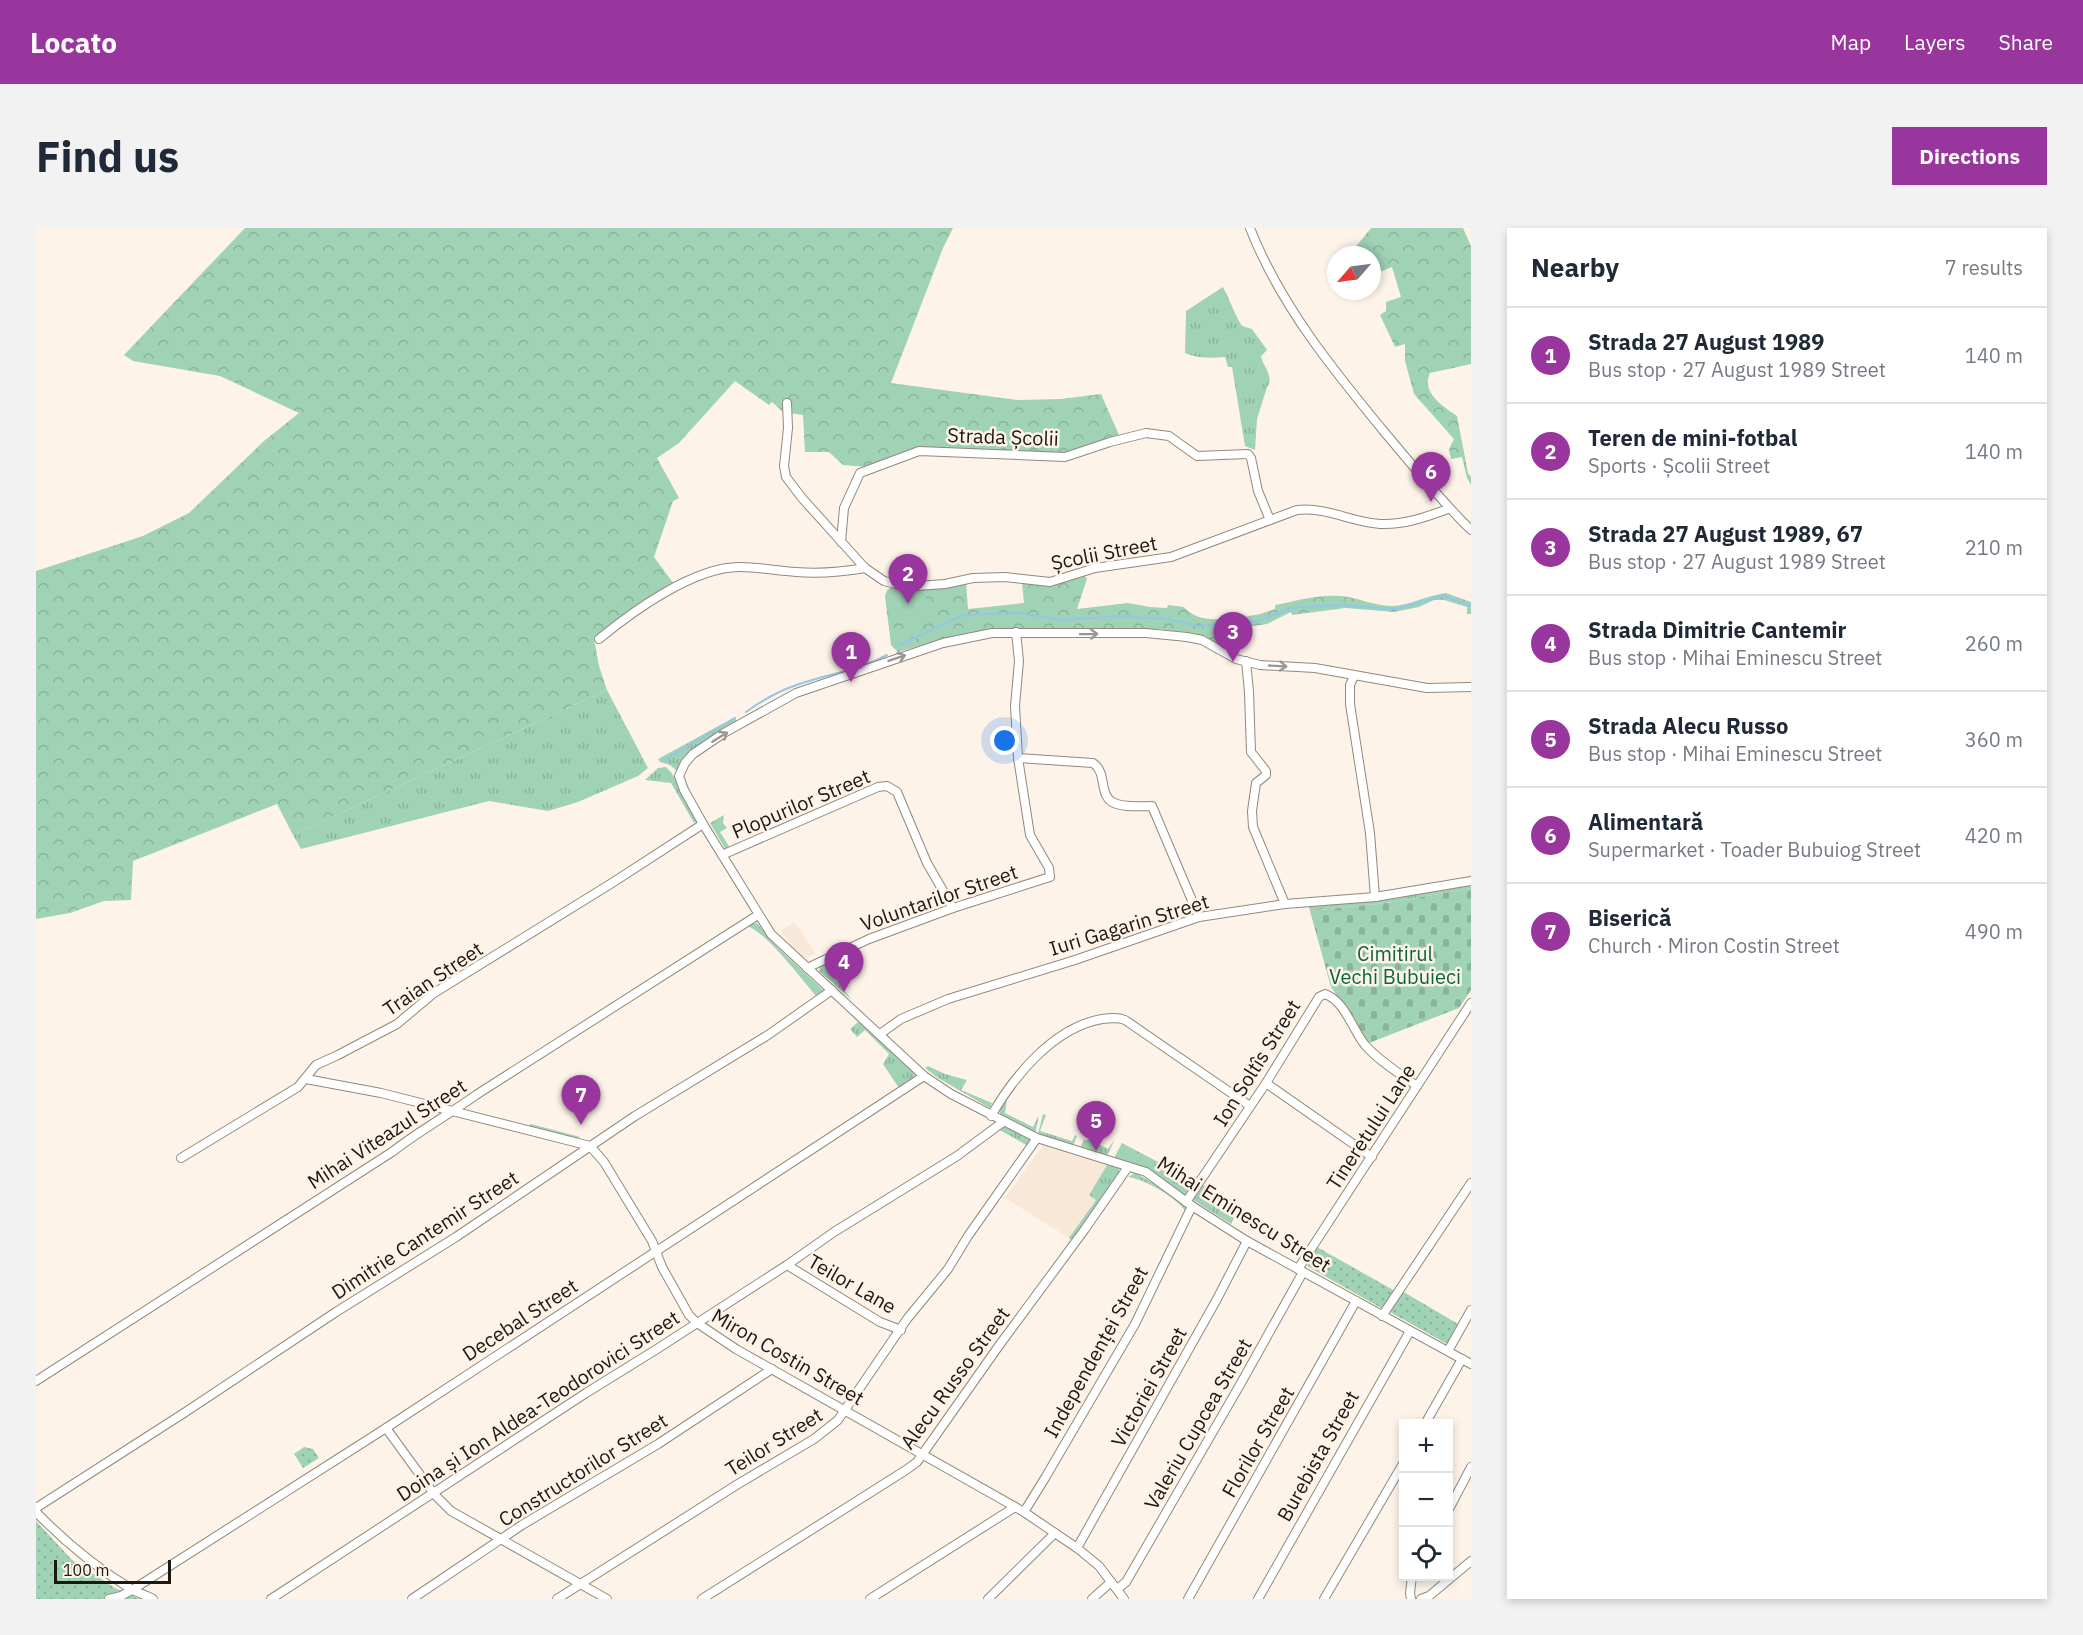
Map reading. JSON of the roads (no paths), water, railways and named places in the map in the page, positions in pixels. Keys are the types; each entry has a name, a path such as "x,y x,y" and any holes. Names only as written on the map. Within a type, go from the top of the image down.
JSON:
{"street":[{"path":"1250,228 1262,257 1325,357 1448,508 1471,530"},
{"path":"787,403 788,428 784,466 786,477 865,568"},
{"name":"Strada Școlii","path":"841,542 844,508 860,473 904,456 919,451 1065,457 1146,433 1169,436 1197,456 1248,454 1251,458 1258,491 1270,520"},
{"name":"Școlii Street","path":"865,568 884,581 916,586 945,584 973,578 1005,577 1050,582 1095,568 1171,557 1297,510 1331,512 1381,524 1416,520 1448,508"},
{"path":"599,639 631,613 696,577 719,569 740,567 797,573 829,573 865,568"},
{"path":"1199,917 1152,806 1112,802 1108,797 1103,775 1098,766 1093,763 1018,758 1015,706 1019,661 1016,632 1146,633 1187,637 1202,640 1236,658 1260,665 1315,668 1427,688 1471,687"},
{"name":"Mihai Eminescu Street","path":"1016,632 992,633 943,643 796,693 724,733 693,754 685,763 679,776 684,790 758,915 771,934 807,968 924,1076 951,1094 1037,1138 1155,1178 1189,1204 1247,1241 1471,1364"},
{"path":"1246,661 1251,752 1266,771 1266,775 1256,783 1252,811 1253,827 1285,904"},
{"path":"1354,676 1350,685 1350,704 1370,833 1375,897"},
{"name":"Voluntarilor Street","path":"807,968 869,939 953,908 1050,877 1049,868 1030,835 1018,758"},
{"name":"Plopurilor Street","path":"722,855 878,787 893,788 897,792 927,862 953,908"},
{"name":"Traian Street","path":"181,1158 298,1087 316,1065 338,1056 397,1024 434,993 583,902 703,824"},
{"name":"Iuri Gagarin Street","path":"880,1034 901,1019 948,999 1075,960 1199,917 1285,904 1375,897 1471,881"},
{"name":"Mihai Viteazul Street","path":"36,1381 392,1152 421,1129 453,1111 758,915"},
{"name":"Dimitrie Cantemir Street","path":"36,1508 336,1312 456,1237 634,1116 768,1035 832,990"},
{"name":"Ion Soltîs Street","path":"1189,1204 1318,997 1325,994 1331,996 1365,1045 1417,1086"},
{"name":"Tineretului Lane","path":"1301,1270 1471,1003"},
{"path":"992,1116 1010,1086 1034,1058 1049,1046 1092,1021 1112,1018 1125,1020 1250,1106"},
{"name":"Decebal Street","path":"109,1599 132,1590 386,1428 404,1414 924,1076"},
{"path":"306,1079 381,1093 590,1146"},
{"path":"1266,1083 1372,1157"},
{"name":"Doina și Ion Aldea-Teodorovici Street","path":"271,1599 787,1265 834,1232 957,1156 1003,1122"},
{"name":"Teilor Street","path":"557,1599 829,1429 846,1410 901,1330 948,1269 968,1236 1037,1138"},
{"name":"Miron Costin Street","path":"590,1146 604,1162 652,1241 673,1289 689,1315 697,1323 771,1370 1015,1506 1077,1548 1099,1566 1124,1599"},
{"name":"Alecu Russo Street","path":"702,1599 906,1470 924,1454 1128,1167"},
{"path":"1382,1316 1471,1183"},
{"name":"Independenței Street","path":"1024,1512 1125,1342 1189,1204"},
{"name":"Victoriei Street","path":"1077,1548 1217,1299 1247,1241"},
{"name":"Teilor Lane","path":"787,1265 880,1322 901,1330"},
{"name":"Valeriu Cupcea Street","path":"1117,1590 1126,1582 1174,1502 1301,1270"},
{"name":"Florilor Street","path":"1188,1599 1356,1301"},
{"path":"1448,1351 1471,1310"},
{"name":"Burebista Street","path":"1258,1599 1410,1331"},
{"path":"1428,1419 1462,1359"},
{"name":"Constructorilor Street","path":"412,1599 567,1497 658,1444 771,1370"},
{"path":"386,1428 434,1494 451,1511 607,1599"},
{"path":"1453,1503 1471,1467"},
{"path":"1324,1599 1399,1471"},
{"path":"870,1599 1015,1506"},
{"path":"36,1512 58,1535 132,1590 153,1599"},
{"path":"988,1599 1055,1533"},
{"path":"1421,1599 1429,1596 1471,1561"},
{"path":"1092,1599 1112,1581"},
{"path":"1411,1581 1411,1599"}],"waterway":[{"path":"898,646 963,615 1019,613 1062,620 1120,616 1167,619 1199,626 1263,620 1290,608 1338,605 1396,609 1443,596 1471,606"},
{"path":"746,712 785,689 864,665 887,655"},
{"path":"664,760 735,718"}],"place":[{"name":"Alimentară","path":"1431,502"},
{"name":"Teren de mini-fotbal","path":"908,604"},
{"name":"Strada 27 August 1989, 67","path":"1233,662"},
{"name":"Strada 27 August 1989","path":"851,682"},
{"name":"Strada Dimitrie Cantemir","path":"844,992"},
{"name":"Biserică","path":"581,1125"},
{"name":"Strada Alecu Russo","path":"1096,1151"}],"park label":[{"name":"Cimitirul Vechi Bubuieci","path":"1395,966"}]}
